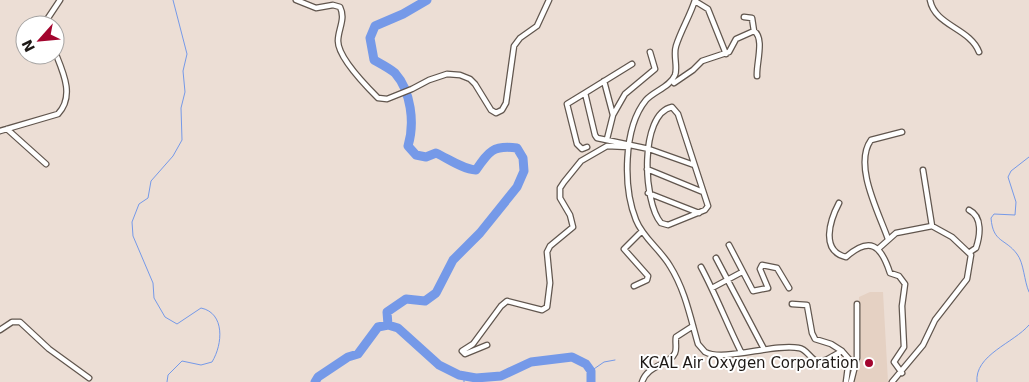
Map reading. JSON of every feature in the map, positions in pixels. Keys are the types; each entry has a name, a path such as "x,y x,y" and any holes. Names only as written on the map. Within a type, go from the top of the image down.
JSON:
{"street":[{"path":"50,15 60,0"},
{"path":"296,0 316,8 332,5 340,7 343,19 338,42 343,56 378,98 384,100 438,77 460,75 470,79 475,84 491,110 496,113 502,110 506,103 514,46 520,38 537,26 549,0"},
{"path":"726,54 708,9 695,0 676,47 676,74 668,84 646,101 636,119 628,146 630,194 634,216 642,231 664,255 678,280 698,344 705,352 718,355 764,349 800,348 818,362 842,351"},
{"path":"930,0 933,12 973,42 979,52"},
{"path":"744,17 752,18 754,31 758,34 760,40 756,62 757,76"},
{"path":"674,83 693,70 702,61 726,54 736,39 754,31"},
{"path":"607,139 613,115 625,94 655,69 650,52"},
{"path":"587,147 582,149 577,144 567,104 632,64"},
{"path":"0,131 58,114 64,108 67,88 59,65"},
{"path":"604,81 613,115"},
{"path":"585,92 597,138 607,139 628,146"},
{"path":"672,107 678,114 708,206 705,210 664,225 657,219 648,193 647,169 649,149 657,121 666,109 672,107"},
{"path":"7,129 46,164"},
{"path":"888,239 868,184 863,159 871,140 902,132"},
{"path":"487,346 468,354 462,351 474,344 504,303 512,300 542,310 547,307 550,283 547,252 550,246 573,227 570,215 560,198 560,188 581,161 607,146 628,146 649,149 694,165"},
{"path":"647,169 703,192"},
{"path":"923,170 932,226"},
{"path":"648,193 699,213"},
{"path":"839,203 830,220 829,244 832,250 846,257 860,246 873,246 885,258 890,273 899,276 905,284 902,306 904,347 894,362 902,373"},
{"path":"892,382 902,373 923,345 935,320 966,279 970,252 976,248 980,229 977,218 969,210"},
{"path":"878,249 888,239 901,231 932,226 944,231 970,252"},
{"path":"634,286 648,278 624,249 642,231"},
{"path":"729,245 752,290 755,292 768,288 760,266 777,268 789,288"},
{"path":"716,258 764,349"},
{"path":"701,267 741,352"},
{"path":"712,288 742,272"},
{"path":"792,304 807,305 815,340 831,344 842,351 849,359 846,382"},
{"path":"851,382 857,358 857,304"},
{"path":"0,330 12,322 20,322 49,349 89,378"},
{"path":"642,382 650,370 672,357 676,352 676,337 693,326"}],"shaded area":[{"path":"870,292 883,292 888,382 851,382 858,362 859,297"}],"waterway":[{"path":"167,382 168,375 182,361 201,365 212,362 216,355 220,338 218,323 209,311 201,308 177,324 165,317 154,298 153,283 133,236 132,222 139,204 148,198 151,181 173,156 182,140 181,108 185,92 183,71 187,54 173,0"},
{"path":"388,325 387,312 406,299 425,301 436,293 453,260 480,233 517,187 524,171 523,158 517,148 509,147 492,151 476,170 461,166 436,153 426,157 416,155 408,146 411,118 405,89 395,73 374,60 370,38 375,26 403,14 427,0"},
{"path":"1029,157 1011,171 1008,177 1016,202 1015,215 994,214 991,218 994,232 1017,254 1023,267 1029,292"},
{"path":"315,382 318,377 348,357 358,354 378,327 388,325 398,328 439,365 459,375 476,378 501,376 531,362 572,357 586,364 591,371 591,382"},
{"path":"977,382 978,373 988,357 1029,325"},
{"path":"591,371 604,362 615,360"},
{"path":"464,376 464,382"}],"place":[{"name":"KCAL Air Oxygen Corporation","path":"869,363"}]}
